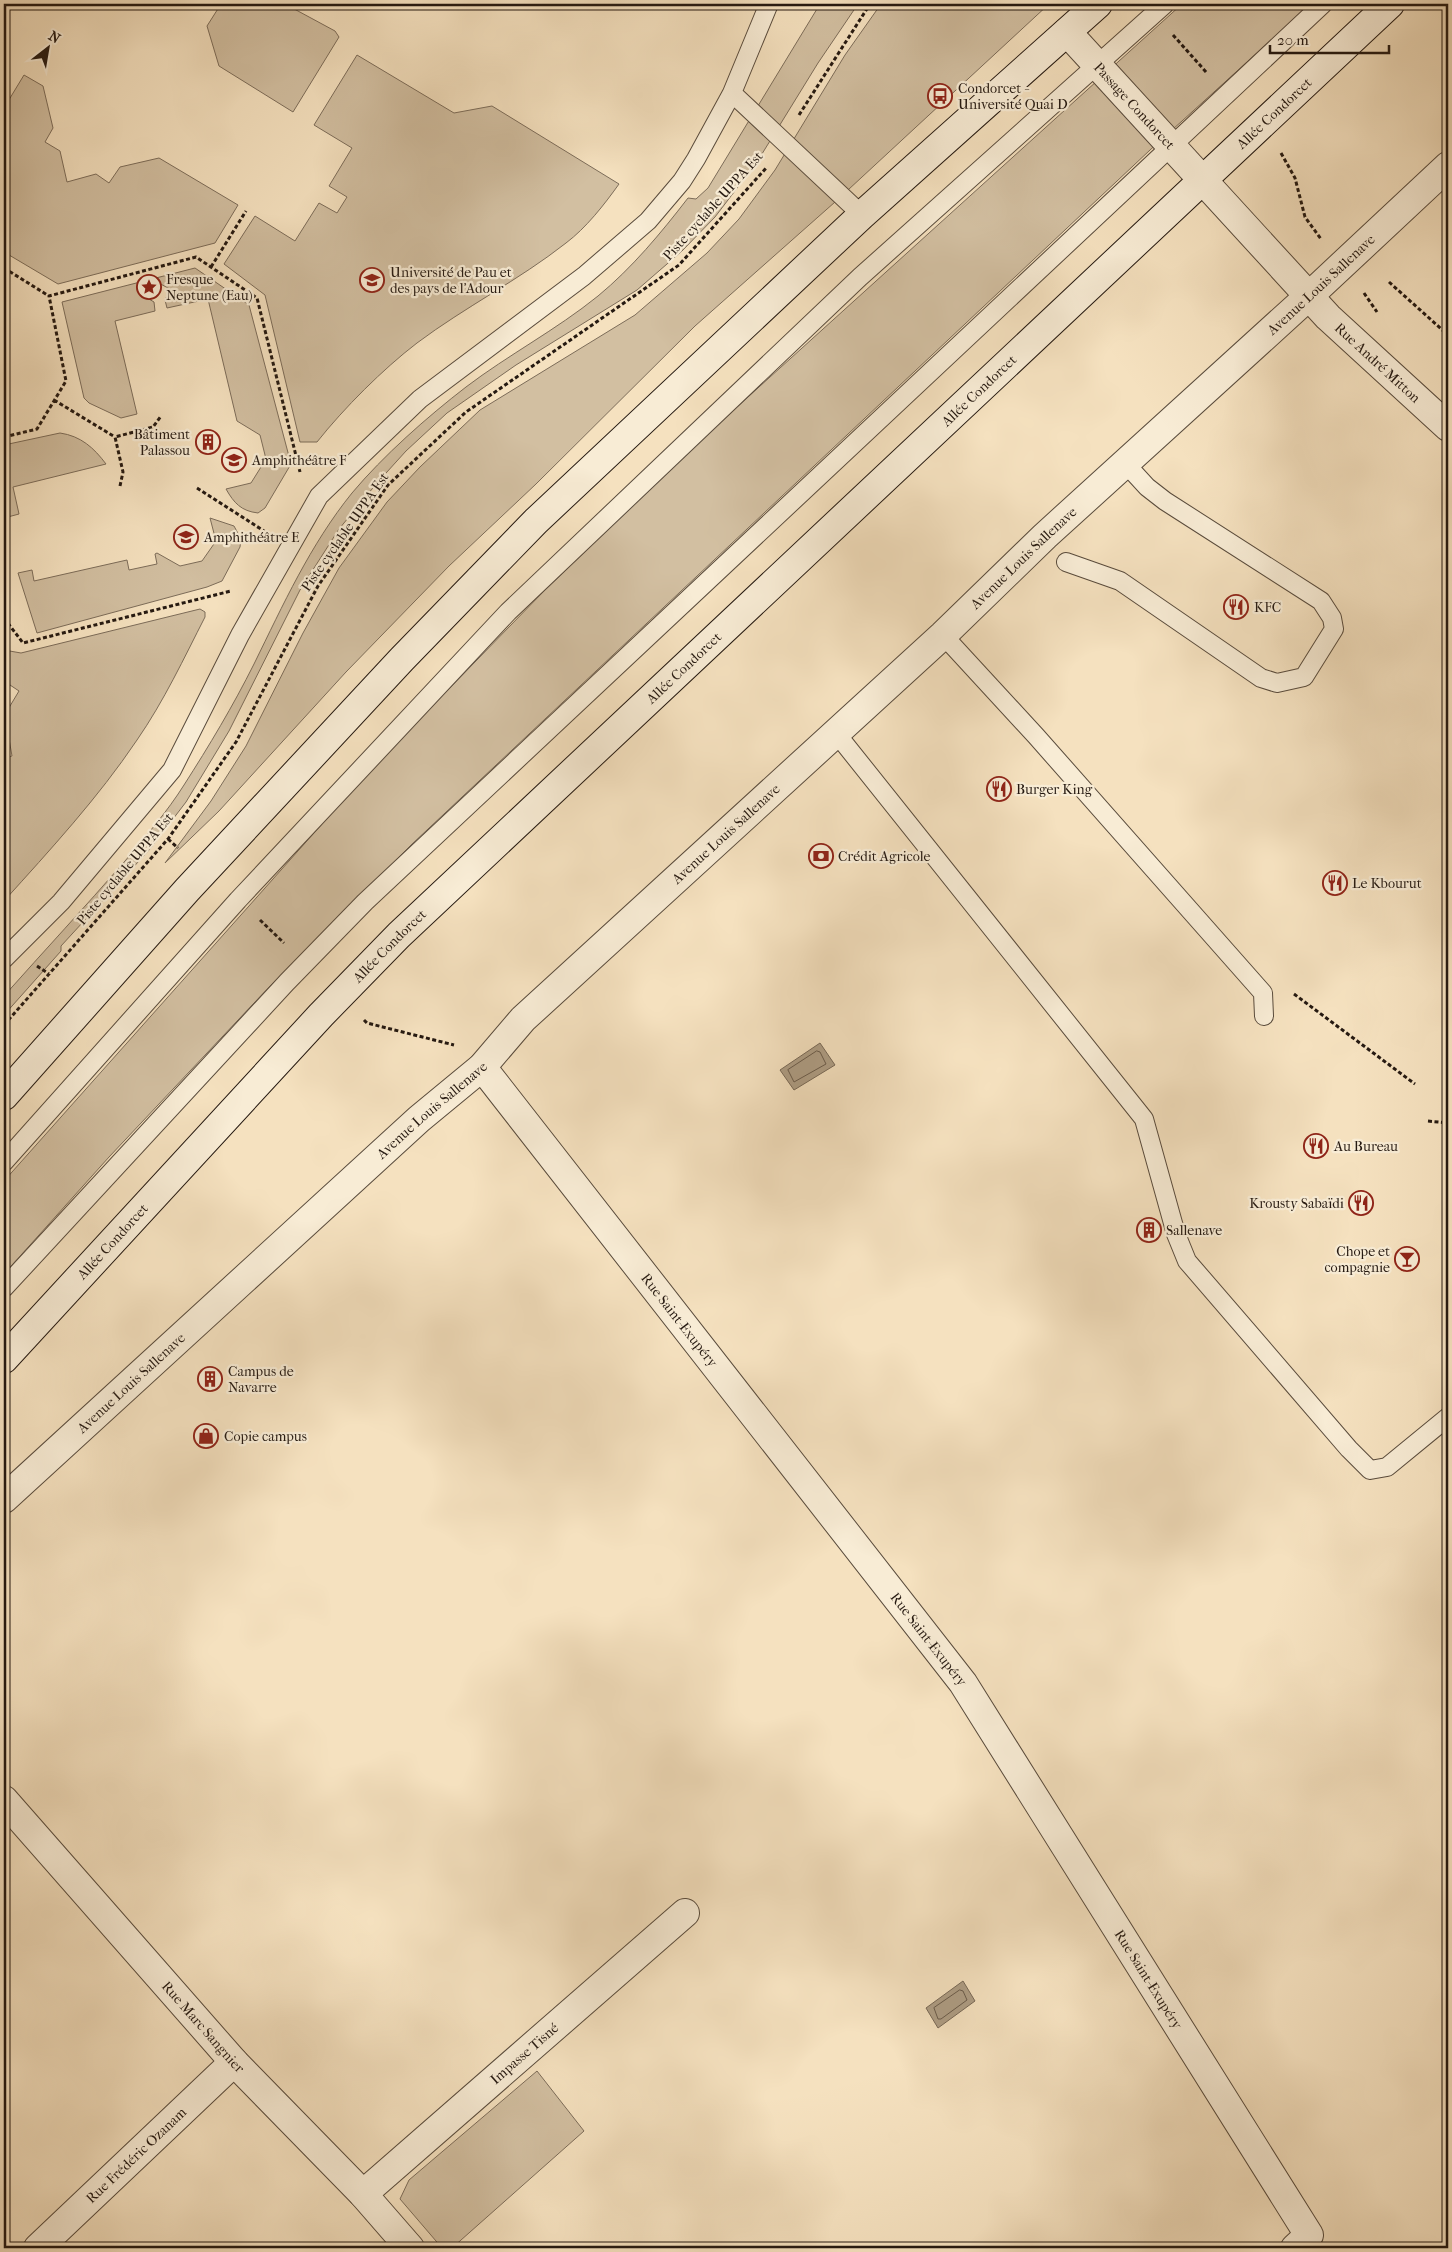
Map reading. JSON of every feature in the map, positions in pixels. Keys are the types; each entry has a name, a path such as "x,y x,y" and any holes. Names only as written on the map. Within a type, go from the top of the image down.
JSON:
{"street":[{"path":"4,1096 204,871 402,659 536,520 862,215 1098,4"},
{"name":"Allée Condorcet","path":"4,1359 339,996 399,935 1390,4"},
{"name":"Passage Condorcet","path":"1067,32 1309,296"},
{"name":"Avenue Louis Sallenave","path":"4,1499 419,1119 482,1067 522,1020 836,733 1045,536 1309,296 1448,166"},
{"name":"Rue André Mitton","path":"1309,296 1356,344 1448,427"},
{"name":"Rue Saint-Exupéry","path":"482,1067 963,1683 1309,2235 1295,2248"},
{"name":"Rue Marc Sangnier","path":"4,1800 234,2062 364,2194 410,2248"},
{"name":"Impasse Tisné","path":"364,2194 685,1913"},
{"name":"Rue Frédéric Ozanam","path":"38,2248 234,2062"}],"lane":[{"path":"4,959 61,902 172,770 270,581 319,496 420,399 584,276 648,221 682,181 732,93 768,6 767,4"},
{"path":"4,1162 238,900 508,612 860,277 1165,4"},
{"path":"4,1288 305,963 366,902 1323,4"},
{"path":"732,93 862,215"},
{"path":"1066,562 1120,581 1261,678 1277,683 1304,677 1334,629 1332,618 1321,601 1165,501 1147,487 1125,464"},
{"path":"942,635 1036,736 1263,994 1264,1016"},
{"path":"836,733 1144,1119 1176,1234 1187,1261 1349,1450 1370,1470 1387,1467 1448,1416"}],"path":[{"name":"Piste cyclable UPPA Est","path":"4,1024 168,839 236,742 318,586 388,485 466,412 678,265 769,166 870,4"},
{"path":"210,268 246,211"},
{"path":"4,268 49,296 196,257 257,298 310,512"},
{"path":"1389,282 1448,335"},
{"path":"4,437 37,429 66,381 49,296"},
{"path":"54,400 116,437 153,426 161,416"},
{"path":"116,437 123,472 120,486"},
{"path":"197,488 289,547"},
{"path":"4,618 23,644 270,581"},
{"path":"168,839 204,871"},
{"path":"238,900 305,963"},
{"path":"339,996 367,1023 457,1045 482,1067"},
{"path":"1428,1121 1448,1123"}],"shaded area":[{"path":"221,4 285,4 335,31 339,37 293,112 219,66 207,26"},
{"path":"820,4 858,4 818,63 757,162 715,217 682,251 637,290 516,365 447,413 406,451 377,483 339,529 300,590 229,731 186,802 150,849 61,946 61,951 4,1015 4,996 125,861 177,795 212,741 238,695 310,554 352,493 391,451 451,399 482,375 566,320 598,296 646,250 688,198 696,199 708,188"},
{"path":"881,4 1049,4 835,202 695,326 536,484 449,566 346,672 219,811 165,863 211,801 246,746 303,633 339,568 387,502 420,467 480,410 635,315 707,253 739,219 775,170 845,55"},
{"path":"1182,4 1311,4 1150,150 411,845 271,985 109,1157 4,1274 4,1181 371,769 545,590 706,435"},
{"path":"357,55 454,113 492,106 619,184 594,216 573,237 530,269 454,317 404,353 364,389 317,442 300,442 265,295 224,264 255,216 295,241 319,203 337,213 347,197 329,186 352,148 314,125"},
{"path":"24,75 43,86 53,128 45,142 60,151 67,182 96,174 109,183 120,167 159,158 238,205 215,243 58,284 4,252 4,108"},
{"path":"195,268 249,305 291,464 265,508 258,513 239,506 226,489 251,483 266,459 260,435 237,421 208,299 167,308 165,300 170,289 153,280 144,296 154,302 155,311 115,321 137,414 121,418 89,403 84,398 62,302"},
{"path":"60,433 81,440 97,453 106,464 13,487 19,514 4,518 4,445"},
{"path":"210,518 234,526 241,539 240,547 222,581 207,587 37,633 18,573 32,570 34,581 127,560 129,570 157,564 155,554 157,553 180,566 202,561 216,541"},
{"path":"200,609 205,612 205,617 165,695 137,740 90,803 4,901 4,758 12,756 9,739 4,736 4,716 19,691 4,681 4,650 21,653"},
{"path":"537,2071 584,2131 452,2248 442,2248 400,2199 409,2180"}],"water":[{"path":"820,1043 835,1065 794,1090 780,1070"},
{"path":"963,1981 975,2001 938,2028 926,2008"}],"place":[{"name":"Condorcet - Université Quai D","path":"940,96"},
{"name":"Université de Pau et des pays de l'Adour","path":"372,280"},
{"name":"Fresque Neptune (Eau)","path":"149,287"},
{"name":"Bâtiment Palassou","path":"208,442"},
{"name":"Amphithéâtre F","path":"234,460"},
{"name":"Amphithéâtre E","path":"186,537"},
{"name":"KFC","path":"1236,607"},
{"name":"Burger King","path":"999,789"},
{"name":"Crédit Agricole","path":"821,856"},
{"name":"Le Kbourut","path":"1335,883"},
{"name":"Au Bureau","path":"1316,1146"},
{"name":"Krousty Sabaïdi","path":"1361,1203"},
{"name":"Sallenave","path":"1149,1230"},
{"name":"Chope et compagnie","path":"1407,1259"},
{"name":"Campus de Navarre","path":"210,1379"},
{"name":"Copie campus","path":"206,1436"}]}
